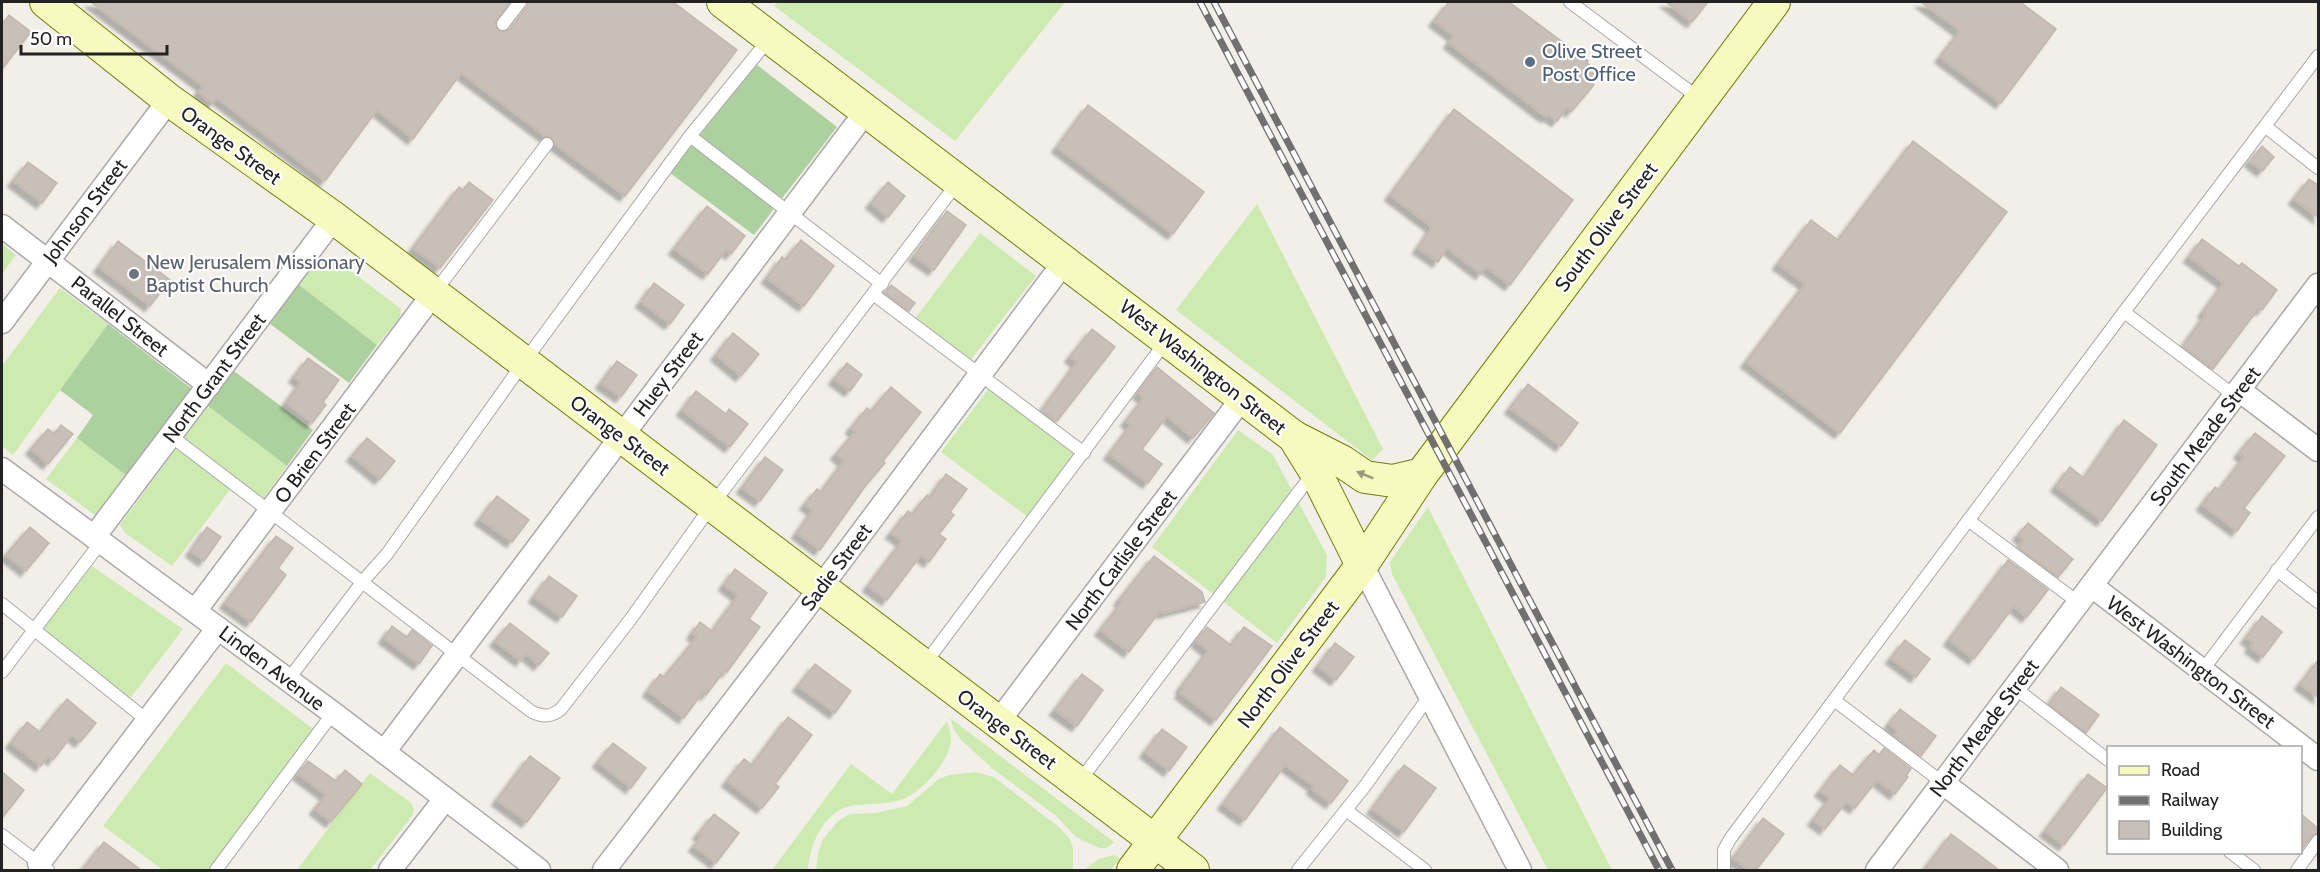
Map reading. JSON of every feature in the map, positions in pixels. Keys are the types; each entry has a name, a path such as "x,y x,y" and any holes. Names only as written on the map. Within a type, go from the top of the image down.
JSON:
{"street":[{"name":"Orange Street","path":"46,2 169,100 334,218 1193,870"},
{"name":"West Washington Street","path":"723,2 1243,397 1294,437 1321,463 1365,477 1393,481 1430,464"},
{"name":"South Olive Street","path":"1430,464 1774,2"},
{"name":"Johnson Street","path":"2,321 169,100"},
{"name":"Huey Street","path":"384,752 867,110"},
{"name":"North Grant Street","path":"98,540 171,436 334,218"},
{"name":"Parallel Street","path":"2,226 210,385"},
{"name":"Sadie Street","path":"604,870 1065,261"},
{"name":"South Meade Street","path":"2085,595 2319,285"},
{"name":"O Brien Street","path":"195,611 433,294"},
{"path":"2237,393 2319,450"},
{"name":"North Carlisle Street","path":"998,722 1243,397"},
{"path":"1321,463 1362,565 1520,870"},
{"name":"North Olive Street","path":"1133,870 1362,565 1430,464"},
{"name":"Linden Avenue","path":"2,469 333,713 530,868"},
{"name":"West Washington Street","path":"2085,595 2202,670 2302,746"},
{"name":"North Meade Street","path":"1877,870 2085,595"},
{"path":"43,867 147,721 218,628"},
{"name":"West Washington Street","path":"2302,746 2319,759"},
{"path":"1943,783 2054,870"},
{"path":"390,870 445,799"}],"lane":[{"path":"503,24 520,2"},
{"path":"1570,2 1701,100"},
{"path":"288,680 363,581 387,554 690,136 771,37"},
{"path":"1724,870 1724,850 1730,839 2124,312 2319,56"},
{"path":"2266,127 2319,168"},
{"path":"690,136 882,284"},
{"path":"433,294 547,144"},
{"path":"171,436 532,712 542,716 552,715 561,709 712,505 959,181"},
{"path":"873,294 1084,453"},
{"path":"2124,312 2237,393"},
{"path":"923,666 1167,339"},
{"path":"1079,783 1321,463"},
{"path":"2202,670 2319,517"},
{"path":"1968,520 2085,595"},
{"path":"2,672 98,540"},
{"path":"2277,570 2319,602"},
{"path":"2,604 147,721"},
{"path":"2015,688 2107,758"},
{"path":"1298,870 1346,810 1430,695"},
{"path":"1834,700 1943,783"},
{"path":"216,870 333,713"},
{"path":"1346,810 1425,870"},
{"path":"2,835 43,867"},
{"path":"2297,870 2319,841"},
{"path":"2233,854 2254,870"}],"green space":[{"path":"778,2 1065,2 955,141 774,6"},
{"path":"756,64 837,127 754,235 670,173"},
{"path":"1257,204 1383,449 1372,460 1176,310"},
{"path":"980,233 1036,276 969,362 913,321"},
{"path":"2,244 16,255 2,274"},
{"path":"334,258 401,309 400,317 377,345 298,284 318,261"},
{"path":"298,284 377,345 349,383 269,323"},
{"path":"60,288 108,324 13,455 2,446 2,366"},
{"path":"108,324 192,389 127,476 77,438 93,415 60,390"},
{"path":"234,371 313,430 287,466 208,406"},
{"path":"989,388 1076,455 1029,518 941,452"},
{"path":"208,406 287,466 262,500 236,482 172,566 125,533 120,525"},
{"path":"1238,430 1273,455 1327,555 1326,577 1277,643 1152,547"},
{"path":"77,438 127,476 96,516 46,479"},
{"path":"1428,507 1612,870 1548,870 1392,574 1390,562"},
{"path":"92,566 183,629 129,700 42,630"},
{"path":"226,663 316,731 212,870 163,870 103,826"},
{"path":"950,718 1114,842 1107,848 1099,848 1076,837 1055,815 993,769 962,741 954,730"},
{"path":"947,721 951,739 946,757 934,775 918,790 897,801 857,805 836,812 821,828 816,838 808,870 772,870 851,764 892,794"},
{"path":"975,772 994,777 1060,828 1070,839 1073,848 1073,870 816,870 823,839 838,821 850,814 875,813 907,806 939,779 949,775"},
{"path":"370,773 411,803 414,809 412,816 370,870 297,870"},
{"path":"1114,855 1120,858 1111,870 1084,870 1099,859"}],"building":[{"path":"91,2 510,2 495,22 498,30 502,32 510,29 527,7 528,2 673,2 737,50 625,196 555,144 551,137 545,136 461,73 413,139 377,110 325,181 217,98 212,104 199,92 203,86"},
{"name":"Olive Street Post Office","path":"1449,2 1509,2 1588,61 1587,63 1596,70 1588,81 1594,85 1571,112 1567,108 1557,121 1548,115 1546,117 1449,43 1454,36 1434,21"},
{"path":"1666,2 1708,2 1692,22"},
{"path":"1921,2 2020,2 2056,29 2001,103 1940,57 1960,31"},
{"path":"9,15 31,32 2,69 2,24"},
{"path":"1088,105 1204,192 1173,234 1057,147"},
{"path":"1454,109 1573,200 1510,285 1486,267 1481,274 1447,248 1438,262 1418,248 1432,227 1390,195"},
{"path":"1913,141 2007,212 1840,433 1746,362 1805,284 1778,264 1811,220 1838,240"},
{"path":"2262,146 2274,157 2262,171 2250,161"},
{"path":"28,162 57,183 42,203 13,181"},
{"path":"2309,179 2319,186 2319,218 2294,199"},
{"path":"469,182 493,200 440,268 413,248 459,187 463,190"},
{"path":"888,182 905,196 888,217 871,203"},
{"path":"707,206 745,236 731,254 726,250 708,274 674,249"},
{"path":"947,211 966,225 934,270 914,256"},
{"path":"2202,239 2239,266 2242,263 2277,290 2262,310 2259,308 2213,369 2183,346 2206,314 2203,312 2224,283 2189,257"},
{"path":"801,240 834,266 804,306 767,278 782,257 785,260"},
{"name":"New Jerusalem Missionary Baptist Church","path":"118,241 170,280 150,306 99,267"},
{"path":"654,283 684,305 670,324 641,302"},
{"path":"891,285 915,303 909,311 885,293"},
{"path":"1092,329 1115,347 1057,421 1042,410 1077,362 1070,357"},
{"path":"733,333 759,354 741,376 716,355"},
{"path":"308,358 339,380 323,402 326,405 312,423 286,403 301,382 294,377"},
{"path":"617,361 637,375 621,397 601,383"},
{"path":"847,363 862,375 850,391 834,379"},
{"path":"1157,367 1214,413 1193,438 1167,416 1142,449 1162,464 1148,483 1109,454 1131,425 1126,421 1144,398 1138,393"},
{"path":"1528,384 1578,423 1561,446 1510,408"},
{"path":"891,387 921,412 820,550 797,533 813,510 805,504 817,489 821,492 844,461 836,454 855,432 851,428 867,408 871,411"},
{"path":"696,391 726,414 729,409 748,424 730,447 682,410"},
{"path":"2124,420 2157,445 2102,521 2056,486 2070,467 2084,478"},
{"path":"61,425 73,434 48,464 31,449 48,429 54,434"},
{"path":"2255,433 2285,456 2244,508 2250,513 2237,531 2202,505 2215,487 2219,490 2244,457 2239,453"},
{"path":"367,438 395,461 380,479 352,456"},
{"path":"765,457 783,470 760,501 742,488"},
{"path":"946,474 967,489 950,512 954,515 939,534 946,539 929,562 921,555 887,600 868,586 902,541 891,533 908,511 912,514 927,495 930,497"},
{"path":"497,496 529,520 512,542 480,519"},
{"path":"2028,523 2073,559 2058,577 2018,547 2024,540 2018,535"},
{"path":"30,527 49,543 26,571 6,555"},
{"path":"207,527 221,537 204,561 191,551"},
{"path":"276,536 293,548 278,568 286,575 251,622 225,603"},
{"path":"1154,556 1202,592 1205,602 1163,613 1160,611 1129,652 1100,630 1122,602 1119,600"},
{"path":"2008,560 2048,590 2027,617 2014,606 1974,659 1949,640"},
{"path":"735,569 767,593 749,619 760,627 727,672 725,670 706,695 703,692 684,718 648,691 660,674 664,677 697,637 692,634 700,622 712,631 738,596 724,585"},
{"path":"549,576 577,596 562,617 534,597"},
{"path":"2262,616 2282,632 2263,657 2250,647 2253,643 2246,638"},
{"path":"510,623 549,653 539,665 526,654 521,661 495,641"},
{"path":"392,626 407,637 412,630 432,646 419,664 384,638"},
{"path":"1207,627 1231,645 1244,627 1272,646 1216,720 1180,693 1183,689 1181,687 1208,651 1196,641"},
{"path":"1905,640 1930,659 1916,677 1891,658"},
{"path":"1335,643 1354,657 1336,680 1318,666"},
{"path":"2319,659 2319,698 2300,684"},
{"path":"815,664 851,691 835,713 798,686"},
{"path":"1082,674 1103,690 1077,726 1055,710"},
{"path":"2061,687 2099,715 2086,733 2049,704"},
{"path":"67,699 96,723 80,742 72,735 53,760 48,756 41,766 11,743 27,722 40,732"},
{"path":"1900,709 1936,736 1921,756 1894,735 1898,731 1889,724"},
{"path":"788,717 812,735 775,784 779,787 762,808 727,781 744,759 752,765"},
{"path":"1280,727 1348,781 1331,803 1312,789 1314,786 1285,765 1245,820 1223,804"},
{"path":"1162,729 1187,747 1169,771 1145,752"},
{"path":"613,743 646,768 631,788 598,762"},
{"path":"1884,748 1911,769 1895,794 1877,780 1855,808 1846,802 1825,829 1813,820 1830,798 1820,791 1840,765 1853,775 1874,750 1879,755"},
{"path":"530,756 560,778 527,822 497,800"},
{"path":"308,761 336,781 345,770 362,784 331,822 315,809 326,795 298,774"},
{"path":"1404,765 1436,788 1404,832 1372,809"},
{"path":"2,772 24,790 2,818"},
{"path":"2088,774 2107,788 2064,845 2045,831"},
{"path":"714,814 739,833 716,863 694,846 702,836 698,834"},
{"path":"2302,815 2319,829 2319,833 2312,836 2303,848"},
{"path":"1763,818 1784,834 1756,870 1749,870 1733,858"},
{"path":"1951,834 1982,857 1999,870 1924,870"},
{"path":"104,842 141,870 82,870"}],"railway":[{"path":"1200,2 1659,870"},
{"path":"1214,2 1672,870"}],"place":[{"name":"Olive Street Post Office","path":"1530,62"},
{"name":"New Jerusalem Missionary Baptist Church","path":"134,274"}]}
